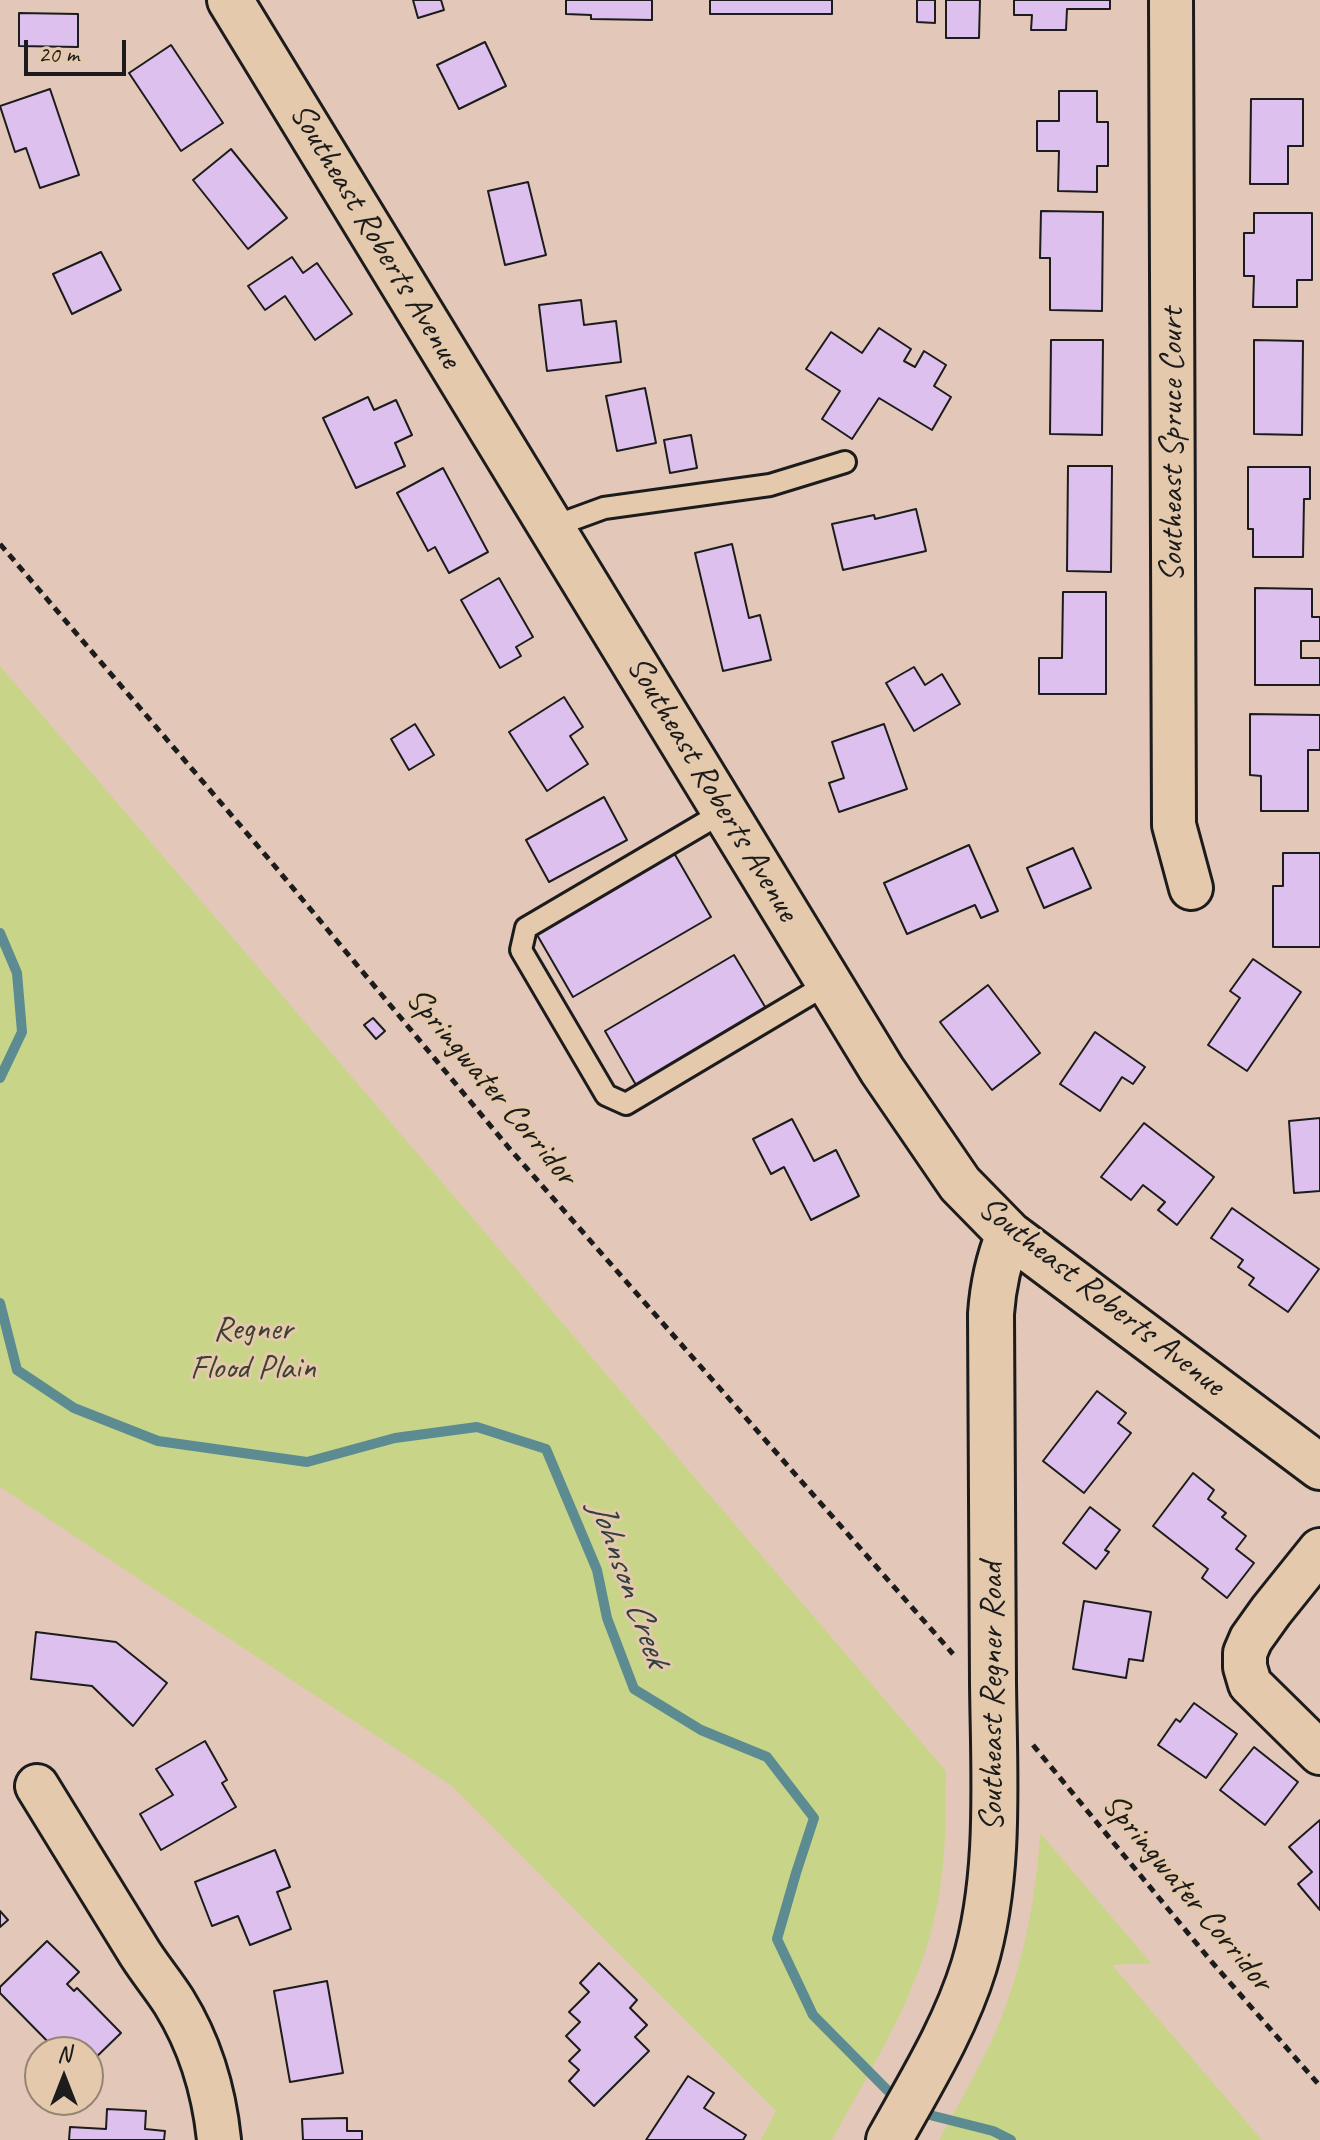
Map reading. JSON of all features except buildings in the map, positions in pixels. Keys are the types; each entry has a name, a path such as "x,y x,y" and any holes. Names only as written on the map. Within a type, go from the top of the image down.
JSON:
{"street":[{"name":"Southeast Roberts Avenue","path":"230,0 882,1070 942,1160 960,1184 1009,1234 1320,1467"},
{"name":"Southeast Spruce Court","path":"1171,0 1174,825 1191,888"},
{"name":"Southeast Regner Road","path":"889,2140 959,2007 974,1966 990,1887 993,1837 991,1314 998,1261 1009,1234"},
{"path":"1320,1550 1271,1611 1245,1653 1250,1684 1320,1753"},
{"path":"37,1786 193,2036 207,2074 219,2140"}],"lane":[{"path":"552,527 604,508 770,485 845,462"},
{"path":"725,811 526,928 521,950 606,1095 626,1104 829,983"}],"path":[{"name":"Springwater Corridor","path":"0,544 268,858 509,1148 954,1655"},
{"name":"Springwater Corridor","path":"1029,1740 1320,2086"}],"green space":[{"name":"Regner Flood Plain","path":"0,666 946,1771 943,1867 925,1953 890,2035 832,2140 761,2140 776,2111 452,1786 0,1487"},
{"path":"1040,1833 1151,1963 1112,1965 1262,2140 939,2140 991,2042 1011,1991 1031,1913"}],"waterway":[{"name":"Johnson Creek","path":"0,933 17,973 22,1032 0,1078"},
{"name":"Johnson Creek","path":"0,1303 17,1370 74,1408 158,1441 307,1462 395,1438 477,1427 546,1449 597,1570 607,1618 634,1689 701,1730 767,1757 814,1818 777,1939 813,2015 898,2101"},
{"name":"Johnson Creek","path":"918,2112 993,2131 1011,2140"}]}
